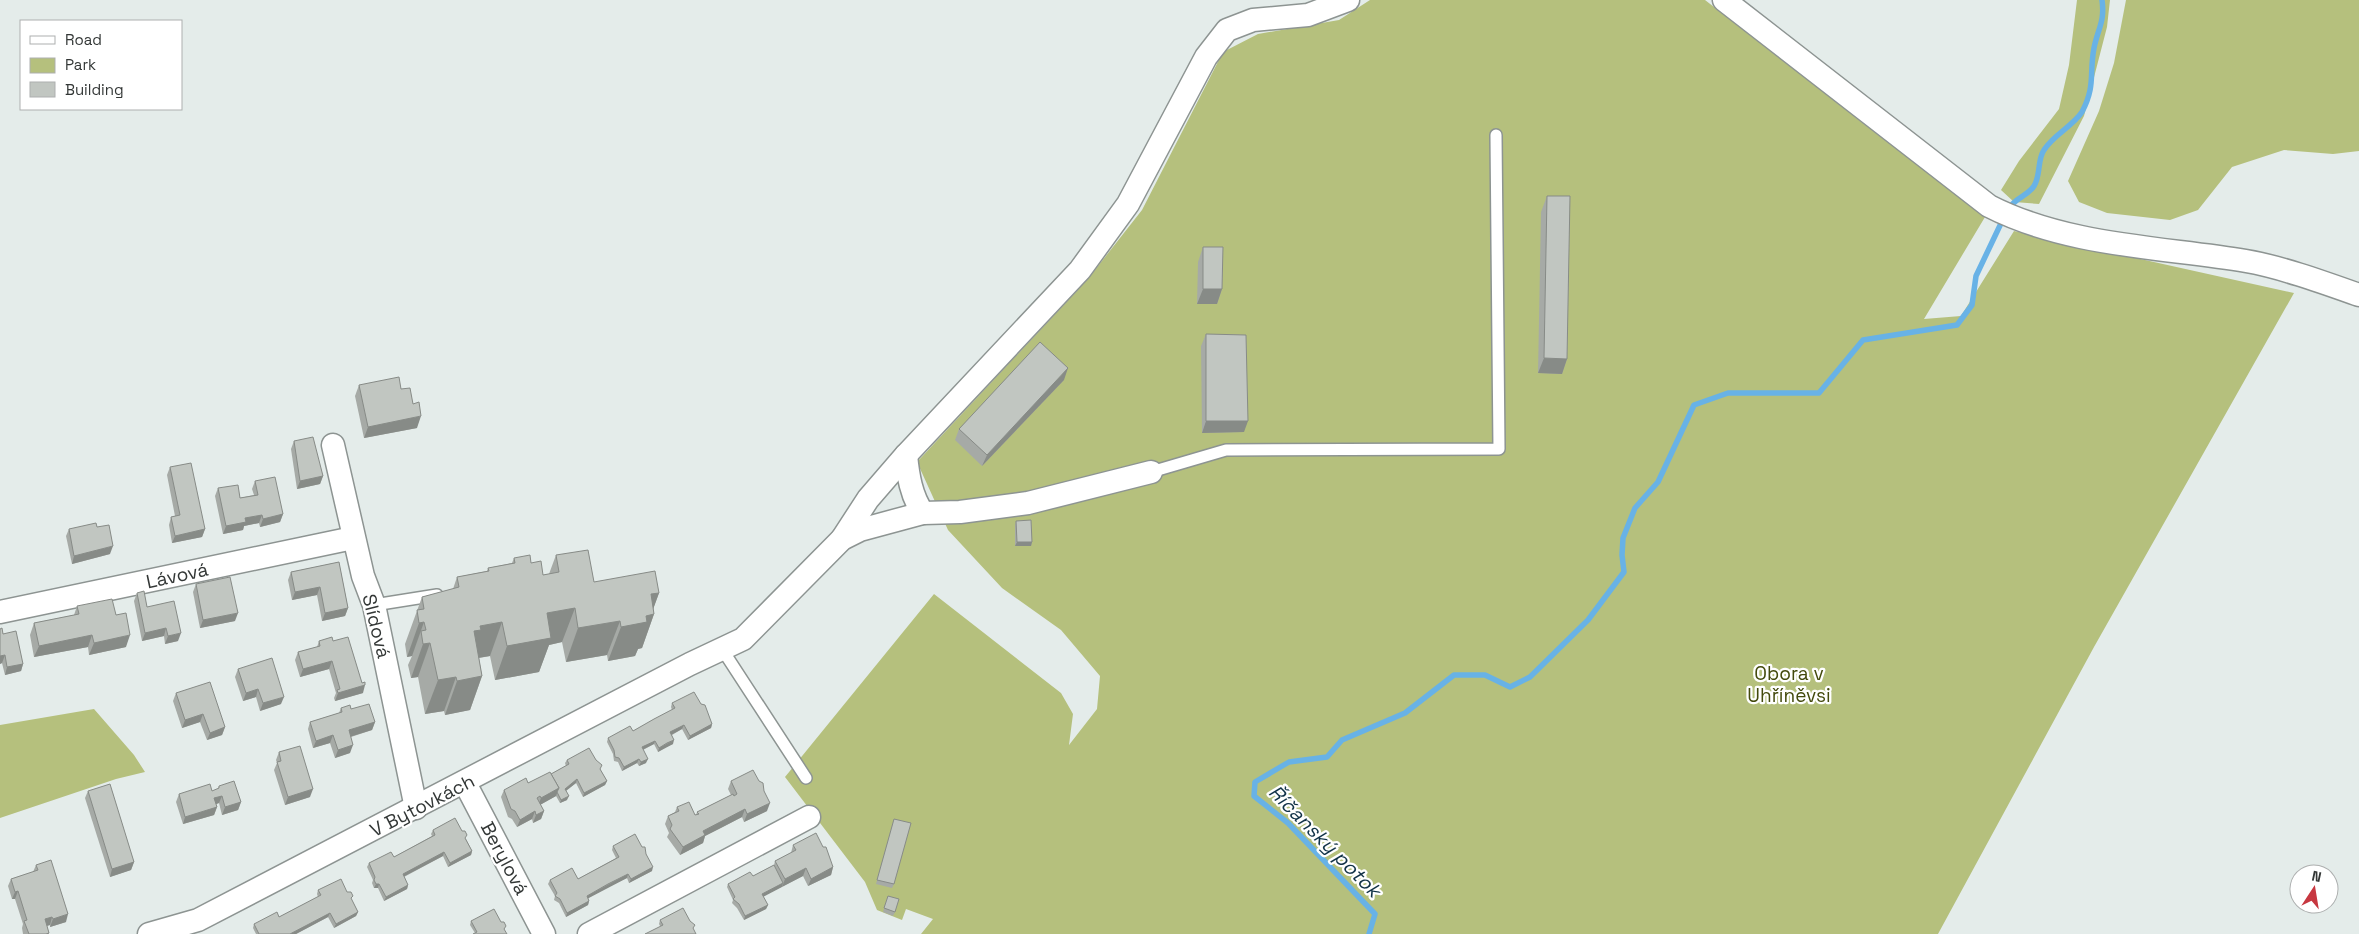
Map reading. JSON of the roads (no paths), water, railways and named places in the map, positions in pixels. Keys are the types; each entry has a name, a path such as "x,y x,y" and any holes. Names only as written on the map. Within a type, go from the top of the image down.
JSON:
{"street":[{"path":"842,539 868,499 906,455 1080,270 1128,204 1206,56 1227,30 1253,20 1308,15 1348,0"},
{"path":"1724,0 1989,206 2016,219 2081,236 2248,262 2359,296"},
{"name":"Slídová","path":"333,445 353,538 363,576 374,605 416,808"},
{"path":"906,455 909,478 918,506 923,513"},
{"path":"842,539 860,530 923,513 960,512 1028,503 1152,472"},
{"name":"Lávová","path":"0,612 353,538"},
{"name":"V Bytovkách","path":"149,934 198,920 465,783 690,664 743,639 842,539"},
{"name":"Berylová","path":"465,783 544,934"},
{"path":"589,934 808,816"}],"lane":[{"path":"1152,472 1226,450 1499,449 1496,135"},
{"path":"374,605 450,593"},
{"path":"722,649 806,778"}],"waterway":[{"name":"Říčanský potok","path":"2009,209 2014,202 2034,186 2038,177 2040,158 2044,150 2082,112 2091,87 2094,48 2102,20 2102,0"},
{"name":"Říčanský potok","path":"1369,934 1375,914 1288,823 1254,796 1255,782 1289,762 1327,757 1342,740 1405,713 1454,675 1485,675 1510,687 1530,677 1588,620 1624,572 1623,538 1635,508 1658,482 1694,405 1728,393 1819,393 1863,340 1957,325 1972,305 1976,276 2004,217"}],"park label":[{"name":"Obora v Uhříněvsi","path":"1789,684"}]}
